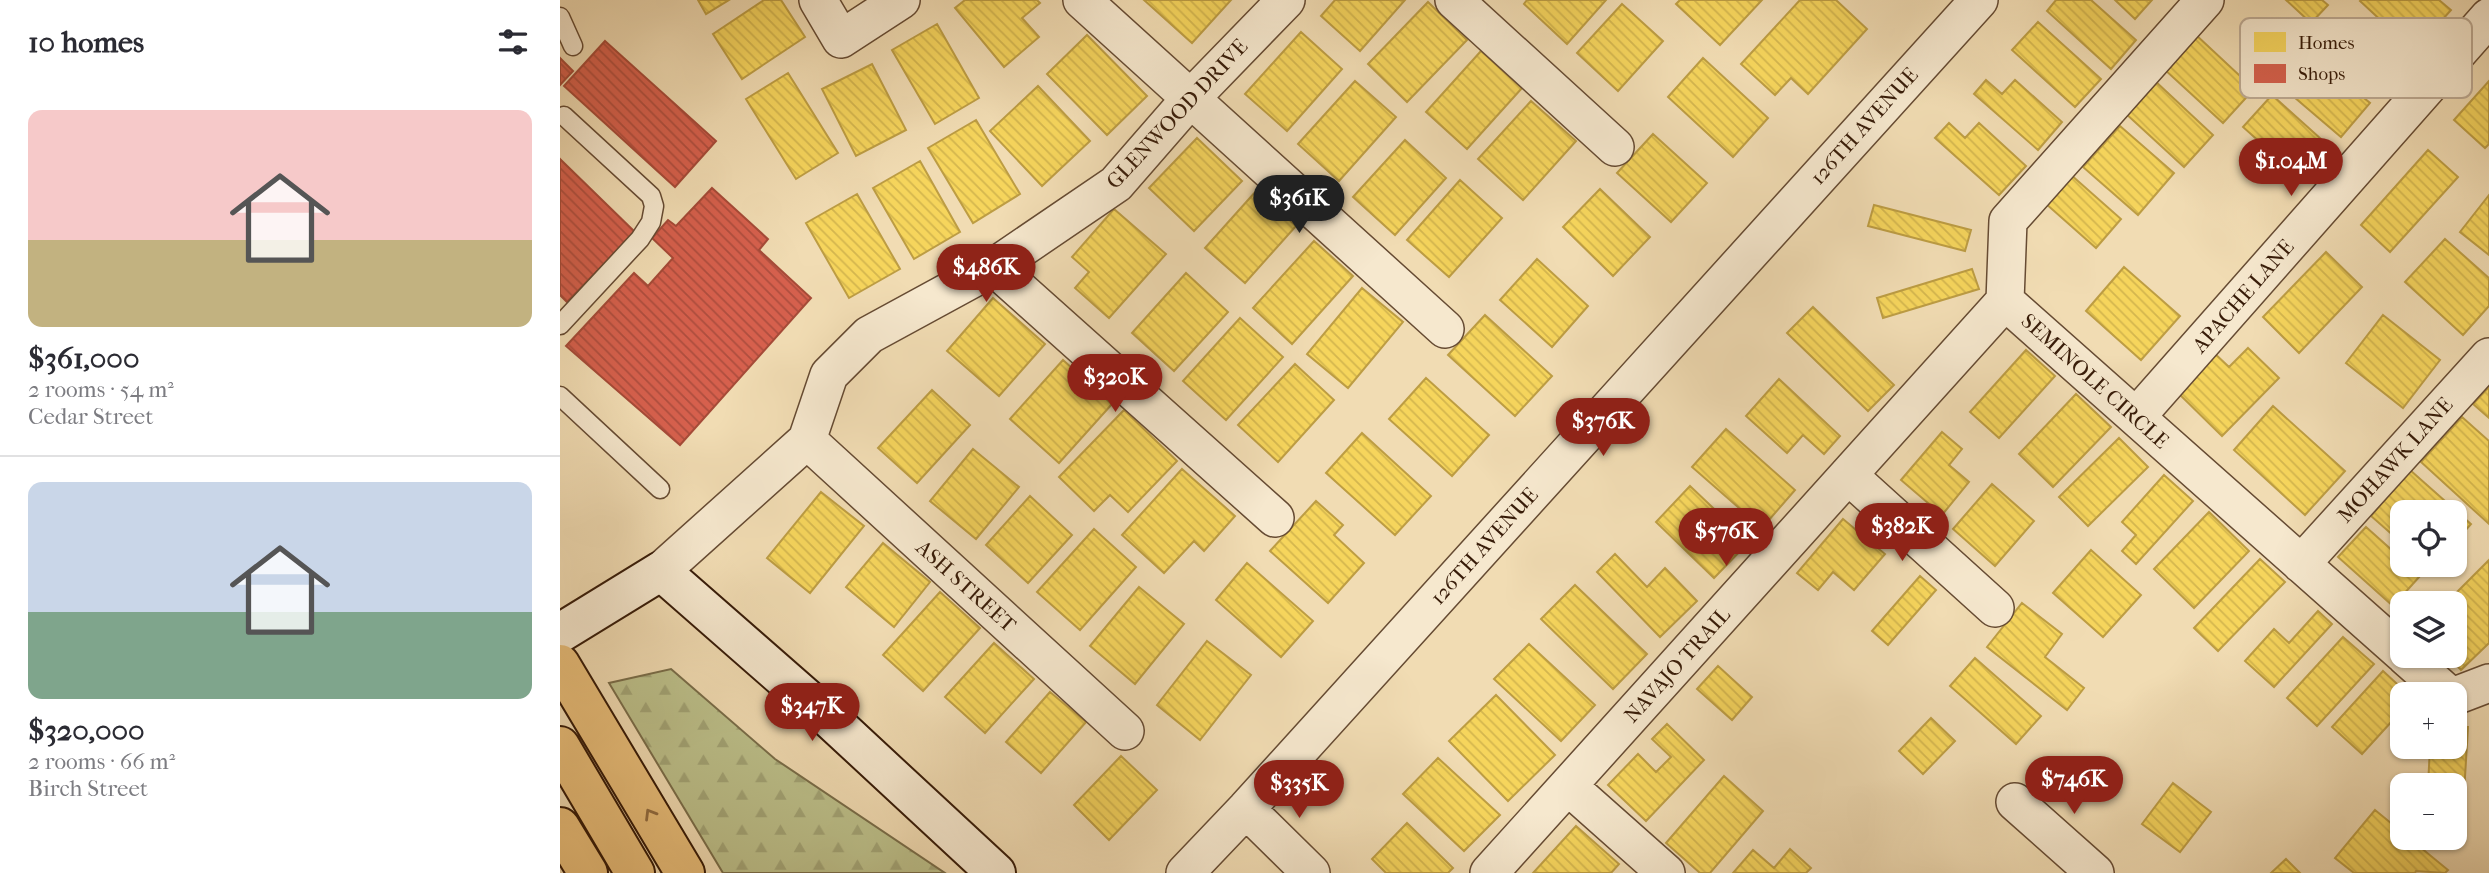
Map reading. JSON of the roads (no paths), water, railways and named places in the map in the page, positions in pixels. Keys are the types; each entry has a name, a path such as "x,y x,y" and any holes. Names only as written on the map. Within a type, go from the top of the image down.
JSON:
{"main road":[{"path":"560,664 685,873"},
{"path":"560,746 635,873"},
{"path":"560,827 588,873"}],"street":[{"path":"818,0 841,39 901,0"},
{"path":"1082,0 1446,329"},
{"name":"GLENWOOD DRIVE","path":"661,571 807,440 830,375 869,335 993,267 1116,184 1191,99 1286,0"},
{"path":"1454,0 1615,146"},
{"name":"126TH AVENUE","path":"1185,873 1979,0"},
{"name":"SEMINOLE CIRCLE","path":"2205,0 2008,222 2005,301 2390,643"},
{"name":"APACHE LANE","path":"2472,36 2489,17"},
{"name":"APACHE LANE","path":"2137,417 2418,98"},
{"path":"993,267 1275,518"},
{"name":"NAVAJO TRAIL","path":"1489,873 2005,301"},
{"name":"MOHAWK LANE","path":"2301,564 2489,357"},
{"name":"ASH STREET","path":"807,440 1125,731"},
{"path":"1848,475 1995,608"},
{"path":"560,633 661,571 830,719 996,873"},
{"name":"SEMINOLE CIRCLE","path":"2419,668 2434,682"},
{"path":"2467,691 2489,683"},
{"path":"1568,786 1666,873"},
{"path":"2015,802 2095,873"},
{"path":"1246,809 1311,873"}],"lane":[{"path":"560,17 573,46"},
{"path":"560,325 640,239 651,222 654,206 651,196 564,116"},
{"path":"560,396 660,489"}]}
